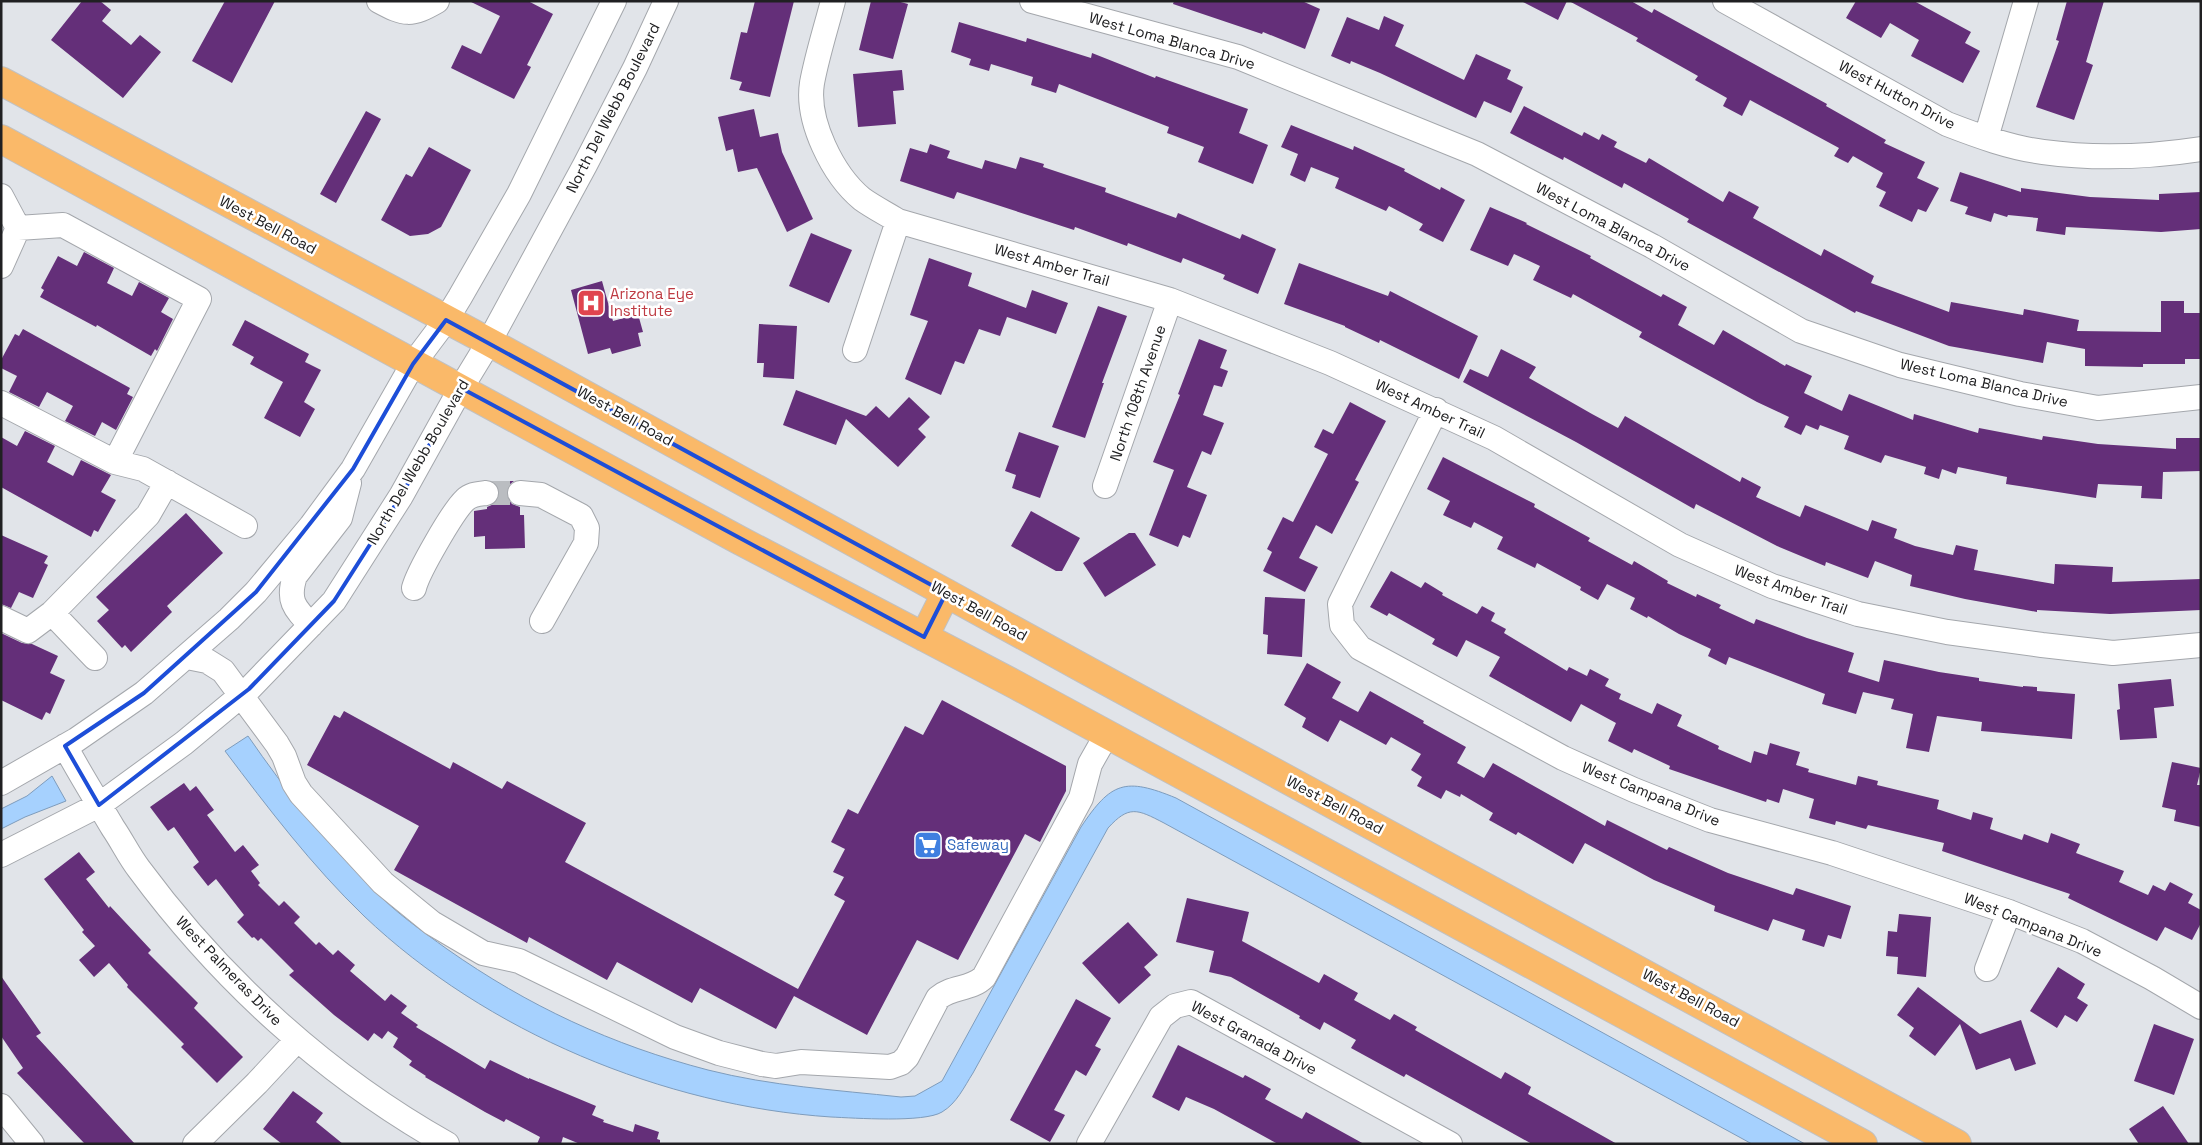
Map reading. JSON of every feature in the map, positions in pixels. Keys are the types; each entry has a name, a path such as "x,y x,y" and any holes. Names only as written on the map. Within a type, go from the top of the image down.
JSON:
{"main road":[{"name":"West Bell Road","path":"1,81 490,342 1957,1144"},
{"path":"1,139 755,549 1107,734 1863,1144"},
{"path":"924,637 946,593"}],"street":[{"path":"379,1 394,9 416,13 436,1"},
{"path":"1,784 65,746 144,693 187,657 256,592 312,526 353,469 413,364 446,320 519,194 614,1"},
{"name":"North Del Webb Boulevard","path":"1,855 100,805 184,743 241,696 334,601 401,496 461,388 490,342 635,68 666,1"},
{"name":"West Amber Trail","path":"833,1 812,84 813,108 822,143 837,173 862,199 898,221 1170,300 1330,363 1494,438 1680,545 1772,586 1858,614 1947,632 2112,653 2201,645"},
{"name":"West Loma Blanca Drive","path":"1032,1 1238,57 1477,154 1652,246 1801,331 1900,365 2020,394 2098,408 2201,397"},
{"name":"West Hutton Drive","path":"1725,1 1947,124 1986,138 2042,152 2087,156 2172,153 2201,149"},
{"path":"1986,138 2026,1"},
{"path":"1,196 18,228"},
{"path":"855,350 898,221"},
{"path":"18,228 63,224 198,299 115,462"},
{"path":"1,266 18,228"},
{"name":"North 108th Avenue","path":"1105,486 1170,300"},
{"path":"1,403 115,462 143,469 245,526"},
{"name":"West Campana Drive","path":"1436,410 1340,604 1342,625 1360,648 1563,758 1634,790 1710,820 1832,853 2009,912 2082,941 2152,978 2201,1008"},
{"path":"311,625 299,614 292,601 291,588 295,576 340,518 353,469"},
{"path":"1,618 28,631 52,613 148,514 167,482"},
{"path":"414,588 420,572 460,505 471,495 486,493"},
{"path":"520,493 540,495 581,516 588,528 586,543 542,621"},
{"path":"52,613 95,658"},
{"path":"187,657 207,661 223,671 284,756 294,783 311,805 383,883 432,924 484,953 519,961 675,1037 719,1053 776,1066 801,1062 890,1068 907,1057 938,998 946,992 977,983 984,976 1080,798 1090,764 1107,734"},
{"name":"West Palmeras Drive","path":"65,746 138,868 171,911 244,991 297,1040 364,1091 447,1144"},
{"path":"1987,969 2009,912"},
{"name":"West Granada Drive","path":"1089,1144 1161,1017 1175,1006 1191,1002 1450,1144"},
{"path":"195,1144 257,1083 297,1040"},
{"path":"1,1106 32,1144"}],"highlighted area":[{"path":"446,320 946,593 924,637 461,388 401,496 334,601 249,689 99,805 65,746 144,693 256,592 353,469 413,364"}],"water":[{"path":"248,736 292,797 340,854 400,914 447,949 508,988 572,1021 638,1049 708,1070 780,1084 901,1097 915,1096 942,1081 1081,827 1101,801 1121,788 1131,786 1159,791 1176,798 1805,1144 1752,1144 1164,823 1140,812 1128,813 1122,816 1108,828 973,1073 956,1099 942,1112 920,1118 905,1119 831,1117 768,1110 705,1097 642,1079 581,1056 521,1028 465,995 412,957 364,916 326,877 274,815 225,751"},
{"path":"52,776 66,801 25,817 1,829 1,809 27,796"}],"building":[{"path":"82,1 100,1 111,10 102,21 131,45 140,35 161,52 123,98 51,40"},
{"path":"225,1 275,1 232,83 192,61"},
{"path":"469,1 528,1 553,14 527,65 531,67 514,99 451,68 462,45 481,54 500,16"},
{"path":"755,1 794,1 770,97 739,90 742,82 730,79 741,32 747,33"},
{"path":"871,1 897,1 908,4 893,59 859,50"},
{"path":"1174,1 1302,1 1320,9 1305,49 1263,32 1262,34 1173,4"},
{"path":"1521,1 1567,1 1558,20"},
{"path":"1569,1 1631,1 1652,13 1654,9 1827,104 1826,106 1886,140 1884,143 1925,162 1917,178 1939,188 1926,212 1918,209 1912,222 1879,206 1886,192 1876,187 1883,173 1853,156 1848,163 1834,156 1839,148 1750,100 1742,116 1723,106 1727,98 1695,80 1698,76 1636,41 1638,38"},
{"path":"1856,1 1914,1 1971,32 1965,43 1980,51 1963,83 1911,56 1919,40 1890,23 1881,38 1846,18"},
{"path":"2067,1 2104,1 2086,62 2093,65 2074,120 2036,107 2059,41 2056,40"},
{"path":"1384,16 1404,25 1395,46 1464,80 1476,54 1511,70 1507,79 1523,87 1511,113 1484,101 1476,118 1380,73 1351,61 1350,64 1331,56 1347,17 1379,30"},
{"path":"959,22 1026,42 1027,38 1091,58 1092,53 1155,78 1156,76 1248,109 1239,133 1268,145 1253,184 1198,162 1204,147 1167,133 1169,127 1059,84 1056,93 1031,85 1033,77 991,64 989,71 969,65 971,59 951,52"},
{"path":"902,70 904,90 893,91 896,124 858,127 853,74"},
{"path":"1524,106 1582,136 1584,132 1599,140 1602,134 1617,142 1614,147 1646,163 1649,158 1723,202 1729,191 1759,207 1753,218 1821,256 1824,249 1874,276 1871,283 1949,312 1951,302 2023,315 2024,309 2079,320 2077,331 2161,332 2161,301 2184,301 2184,313 2201,313 2201,359 2185,359 2185,364 2143,364 2143,367 2085,366 2085,349 2047,342 2043,363 1949,346 1856,311 1855,313 1687,222 1689,219 1624,183 1622,188 1564,157 1563,160 1510,133"},
{"path":"754,109 760,137 778,133 782,152 813,219 787,232 757,168 738,172 733,149 726,151 718,117"},
{"path":"366,111 381,119 336,203 320,194"},
{"path":"1291,125 1353,150 1354,146 1405,169 1404,171 1440,190 1441,187 1465,200 1443,242 1419,230 1423,224 1389,206 1386,211 1335,188 1339,178 1311,167 1305,182 1290,175 1298,154 1281,147"},
{"path":"930,144 950,151 947,158 982,169 985,160 1016,169 1020,157 1044,164 1043,167 1106,188 1105,192 1176,218 1178,213 1240,239 1242,234 1276,249 1258,294 1223,279 1225,275 1183,258 1181,263 1128,243 1127,246 1075,227 1074,230 957,192 954,199 900,181 910,148 927,153"},
{"path":"429,147 471,170 441,227 428,234 410,236 381,220 406,174 412,177"},
{"path":"1960,172 2021,192 2021,188 2090,197 2159,200 2159,194 2201,192 2201,229 2161,232 2066,227 2065,235 2036,231 2038,218 2008,215 2007,217 1994,213 1991,222 1965,214 1968,207 1950,201"},
{"path":"1490,207 1527,223 1591,256 1590,258 1661,297 1663,294 1687,307 1678,325 1714,345 1723,330 1785,366 1786,364 1812,376 1804,393 1842,411 1849,394 1913,420 1914,414 1978,433 1979,428 2042,440 2043,436 2098,444 2176,449 2176,438 2201,438 2201,471 2163,472 2162,499 2141,498 2142,486 2098,484 2096,498 2006,484 2007,477 1958,467 1956,474 1942,469 1939,479 1924,474 1926,467 1885,455 1881,463 1844,449 1849,436 1820,425 1818,430 1806,425 1801,435 1784,427 1789,417 1757,402 1639,337 1642,332 1573,294 1571,298 1533,280 1540,266 1514,254 1508,266 1470,250"},
{"path":"811,233 852,250 829,303 789,286"},
{"path":"84,252 114,268 107,283 132,296 139,282 169,298 161,312 173,319 157,351 155,349 151,356 97,325 96,327 40,297 44,290 41,288 58,256 77,266"},
{"path":"929,258 972,273 968,286 1026,308 1032,290 1068,303 1056,334 1007,317 1000,336 979,329 964,364 955,361 941,395 905,379 928,321 910,315"},
{"path":"1299,263 1388,296 1390,291 1478,336 1459,379 1380,340 1379,343 1345,326 1284,304"},
{"name":"Arizona Eye Institute","path":"602,281 613,321 638,314 643,332 638,333 641,346 612,354 610,348 588,354 571,290"},
{"path":"1098,306 1127,316 1102,383 1104,383 1085,438 1052,427"},
{"path":"245,320 309,354 305,362 321,370 304,402 315,409 300,437 264,418 283,382 250,364 254,357 232,345"},
{"path":"759,324 797,326 794,379 763,377 764,363 757,363"},
{"path":"23,329 130,388 127,394 133,397 116,430 102,422 95,436 65,421 73,406 47,392 39,407 9,392 17,376 1,368 1,360 15,334 19,336"},
{"path":"1199,339 1227,350 1220,368 1228,371 1222,387 1214,385 1203,415 1224,423 1211,455 1202,451 1187,487 1207,495 1190,538 1183,535 1178,547 1149,535 1174,470 1153,462 1180,395 1178,394"},
{"path":"1501,349 1536,367 1529,378 1592,414 1618,428 1625,416 1740,482 1742,477 1761,487 1756,497 1800,517 1805,505 1868,531 1872,520 1897,529 1894,538 1915,546 1953,555 1956,545 1978,550 1974,570 2054,584 2055,564 2113,567 2112,582 2201,579 2201,610 2110,614 2037,610 2037,612 1965,599 1910,586 1912,575 1875,561 1868,578 1826,562 1825,566 1777,546 1696,504 1694,509 1576,442 1463,382 1470,369 1488,377"},
{"path":"796,390 866,416 876,406 889,418 909,397 930,417 918,429 926,437 898,467 846,419 836,445 783,425"},
{"path":"1350,402 1386,421 1355,480 1359,482 1332,534 1316,525 1299,558 1318,567 1305,592 1263,571 1272,552 1267,549 1283,517 1293,522 1328,454 1314,447 1323,429 1333,434"},
{"path":"25,431 55,446 47,462 73,476 81,460 111,475 101,492 116,500 98,532 94,530 91,537 1,487 1,437 17,446"},
{"path":"1019,432 1059,446 1040,498 1012,488 1016,475 1005,471"},
{"path":"1443,457 1535,504 1534,507 1590,538 1588,541 1632,565 1634,561 1668,581 1667,583 1696,597 1697,594 1721,605 1719,608 1754,624 1756,619 1854,653 1848,672 1879,682 1884,660 1939,672 1979,678 1979,681 2037,687 2037,691 2075,694 2072,739 1981,731 1982,722 1937,716 1929,752 1906,748 1913,714 1891,709 1894,699 1863,692 1856,714 1822,704 1825,694 1729,657 1726,665 1708,656 1711,649 1679,634 1648,616 1647,618 1630,609 1635,598 1607,584 1598,600 1580,590 1581,587 1537,563 1535,568 1497,549 1503,537 1474,522 1471,528 1443,515 1450,501 1427,489"},
{"path":"493,481 514,481 509,485 506,492 512,504 520,507 520,515 524,515 525,548 485,549 485,536 474,537 474,511 487,509 499,498 500,491"},
{"path":"1031,511 1080,538 1062,571 1056,571 1011,546"},
{"path":"186,513 223,553 167,606 172,612 131,652 125,645 122,648 97,621 109,610 96,597"},
{"path":"1129,533 1135,533 1156,565 1105,597 1083,563"},
{"path":"1,535 48,556 44,563 48,565 33,598 19,592 11,608 1,604"},
{"path":"1391,571 1421,588 1425,582 1443,593 1442,595 1477,614 1482,606 1495,613 1491,621 1506,629 1504,633 1567,671 1569,667 1587,676 1590,669 1609,679 1605,686 1621,694 1619,699 1652,714 1657,703 1682,715 1677,726 1719,746 1718,749 1751,763 1754,751 1767,755 1770,743 1800,752 1796,765 1809,769 1808,772 1856,785 1858,776 1878,781 1877,785 1939,800 1937,809 1971,820 1973,812 1993,818 1990,829 2022,840 2024,834 2048,843 2051,833 2080,844 2076,853 2124,871 2119,882 2148,895 2153,885 2165,891 2170,882 2193,894 2188,903 2201,910 2201,923 2192,940 2165,927 2157,941 2068,898 2070,894 1942,851 1944,843 1868,825 1866,829 1836,821 1835,825 1809,818 1814,799 1783,789 1779,803 1767,799 1766,802 1669,769 1670,766 1634,749 1632,753 1608,741 1616,723 1581,704 1571,722 1489,676 1500,657 1466,640 1457,657 1432,644 1435,639 1389,613 1387,616 1370,607"},
{"path":"1265,597 1305,599 1302,657 1267,654 1268,635 1263,634"},
{"path":"1,633 58,656 50,673 65,680 50,714 46,712 42,720 1,700"},
{"path":"1307,663 1341,682 1332,698 1358,712 1370,691 1466,747 1457,763 1484,778 1493,763 1605,826 1607,820 1667,850 1669,847 1728,873 1793,895 1796,888 1851,906 1841,939 1828,935 1824,947 1802,940 1805,930 1773,919 1768,931 1714,911 1715,906 1654,880 1585,843 1573,864 1518,832 1516,835 1489,820 1493,813 1461,794 1460,797 1446,790 1441,799 1417,786 1422,777 1411,770 1421,754 1391,737 1386,745 1340,720 1328,742 1302,727 1306,718 1284,705"},
{"path":"2171,679 2174,706 2154,708 2157,738 2120,740 2117,710 2120,709 2118,684"},
{"path":"942,700 1066,766 1066,791 1040,842 1025,834 958,960 917,940 867,1035 794,996 776,1029 700,988 692,1003 617,962 607,980 529,937 527,943 394,870 419,826 307,765 334,715 340,718 344,711 450,769 453,762 502,789 507,781 586,823 565,862 798,989 845,901 834,895 844,877 833,872 845,849 831,842 848,809 858,814 905,726 923,735"},
{"path":"2172,762 2201,768 2197,785 2201,785 2201,827 2174,821 2176,810 2162,807"},
{"path":"184,783 190,791 196,786 214,810 207,815 235,852 243,845 259,865 251,871 260,883 258,885 279,906 284,901 300,917 294,923 316,945 319,942 333,955 338,950 355,965 350,971 385,1001 391,994 407,1006 401,1013 418,1025 416,1027 485,1069 490,1060 529,1079 596,1106 592,1115 604,1120 603,1122 633,1132 635,1124 659,1132 657,1139 660,1140 660,1144 580,1144 563,1137 561,1144 537,1144 540,1137 506,1119 504,1122 485,1112 425,1077 409,1065 412,1061 393,1047 398,1038 388,1031 382,1039 374,1033 368,1041 334,1015 289,975 294,971 261,938 258,941 254,937 252,938 237,922 244,915 216,879 208,886 193,867 199,862 174,827 168,831 150,807"},
{"path":"79,852 95,872 86,879 109,908 110,906 151,950 148,953 198,1003 194,1008 243,1057 217,1083 181,1047 184,1044 127,987 128,985 109,963 94,977 79,960 95,946 82,932 84,930 44,879"},
{"path":"1187,898 1249,912 1242,941 1319,983 1324,974 1358,993 1354,1000 1390,1020 1394,1014 1417,1027 1415,1030 1501,1079 1505,1072 1531,1087 1528,1094 1617,1144 1532,1144 1406,1074 1404,1077 1351,1048 1356,1040 1324,1022 1320,1030 1299,1018 1300,1016 1231,977 1209,972 1214,951 1176,942"},
{"path":"1899,914 1931,917 1926,977 1897,974 1898,957 1886,956 1888,931 1897,932"},
{"path":"1128,922 1158,955 1144,967 1151,975 1119,1004 1082,963"},
{"path":"2058,967 2085,984 2077,998 2088,1005 2077,1022 2065,1015 2057,1028 2030,1011"},
{"path":"1,976 41,1033 36,1036 135,1144 85,1144 17,1073 23,1068 1,1036"},
{"path":"1918,987 1980,1034 2021,1020 2036,1064 2015,1071 2010,1058 1976,1070 1960,1024 1935,1056 1909,1036 1914,1028 1897,1015"},
{"path":"1076,999 1111,1018 1095,1046 1101,1049 1086,1076 1076,1070 1054,1110 1065,1115 1050,1142 1010,1120"},
{"path":"2154,1024 2194,1039 2174,1095 2134,1081"},
{"path":"1178,1045 1243,1078 1245,1075 1271,1089 1265,1099 1302,1119 1306,1112 1364,1144 1278,1144 1214,1109 1186,1097 1179,1111 1152,1097"},
{"path":"293,1091 323,1113 316,1122 343,1144 282,1144 263,1129"},
{"path":"2163,1106 2189,1144 2139,1144 2129,1129"}],"tunnel":[{"path":"486,493 520,493"}],"place":[{"name":"Arizona Eye Institute","path":"591,303"},
{"name":"Safeway","path":"928,845"}]}
